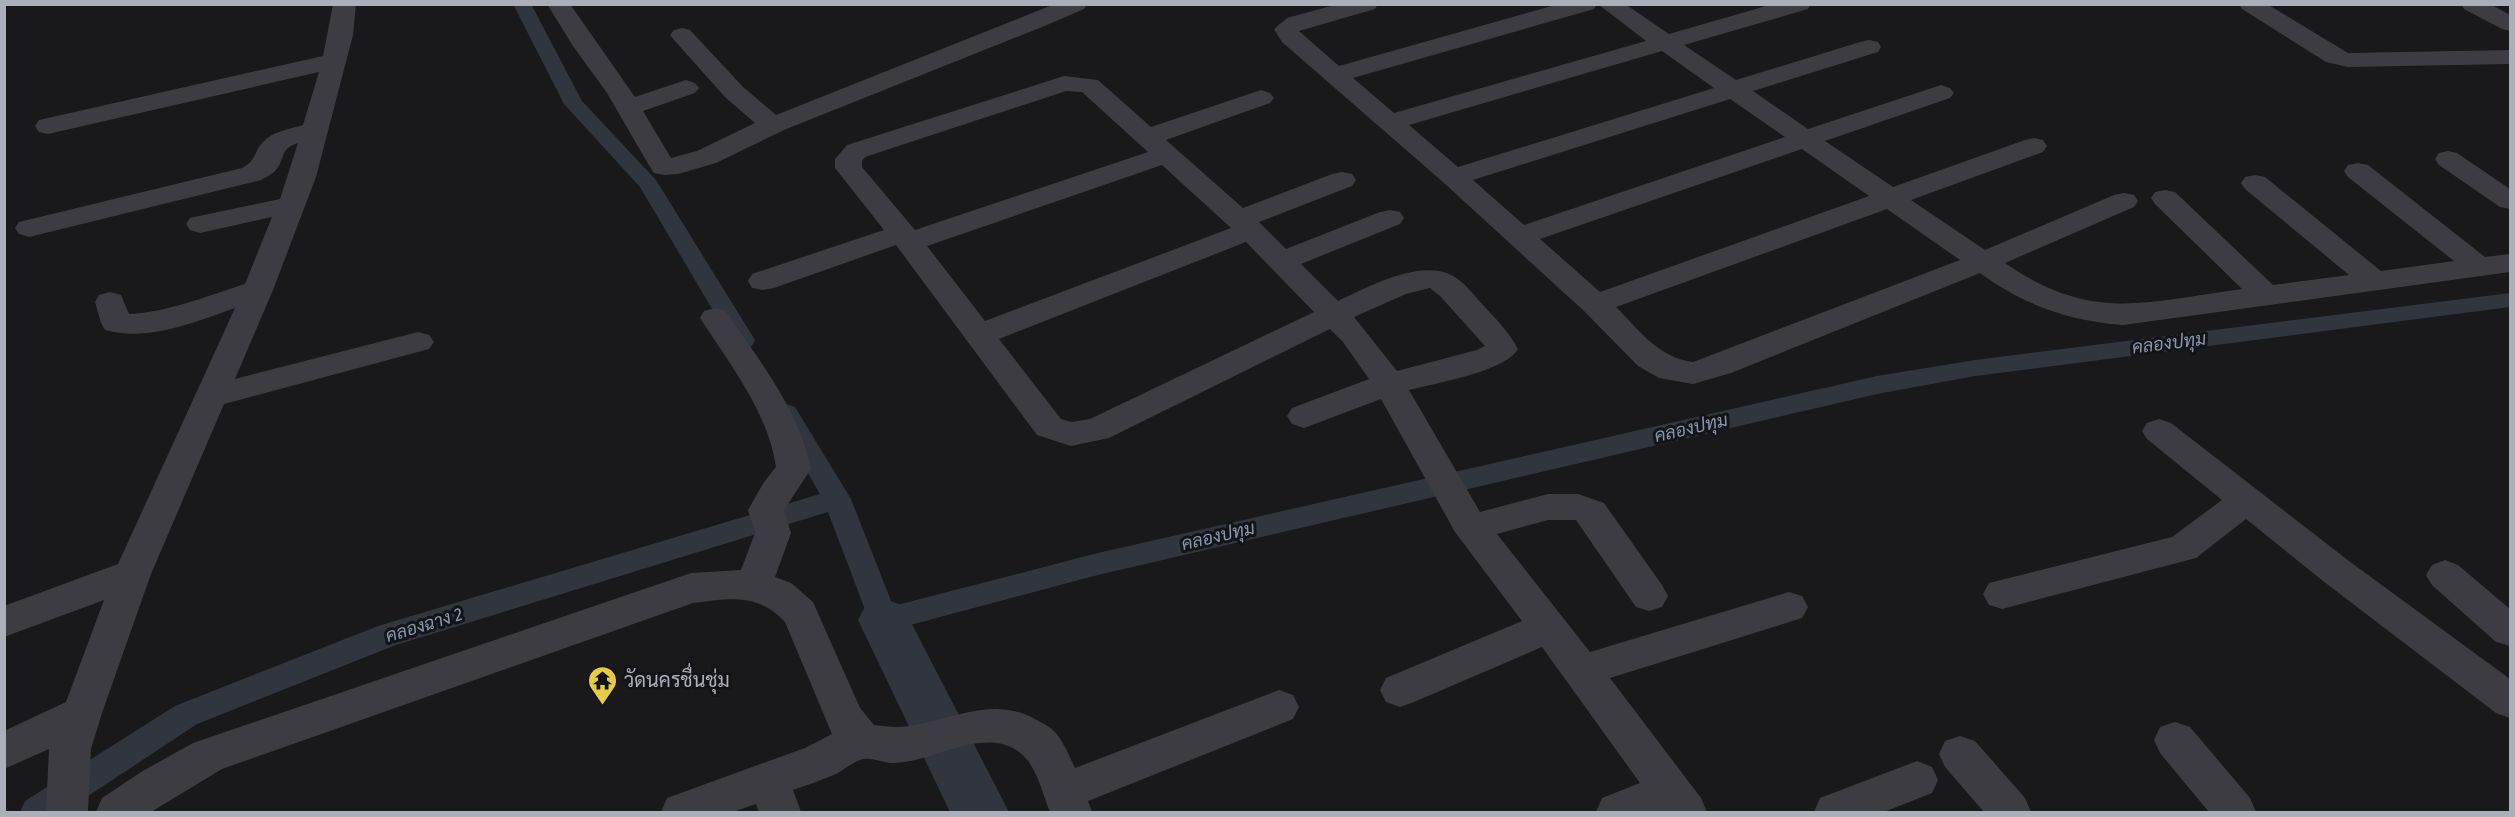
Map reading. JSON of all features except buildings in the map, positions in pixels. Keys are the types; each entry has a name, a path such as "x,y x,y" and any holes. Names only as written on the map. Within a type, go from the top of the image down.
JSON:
{"street":[{"path":"66,798 70,749 132,574 258,290 302,177 334,61 345,4"},
{"path":"558,4 618,91 664,166 673,167 707,155 772,125 1076,4"},
{"path":"1367,4 1295,23 1286,29 1290,37 1520,236 1595,304 1649,358 1670,370 1693,374 1731,361 1982,262 2124,201"},
{"path":"1336,75 1586,4"},
{"path":"1609,4 1982,262 2015,284 2050,303 2085,313 2123,315 2511,262"},
{"path":"1390,122 1800,4"},
{"path":"2250,4 2324,52 2342,58 2511,57"},
{"path":"2472,4 2511,24"},
{"path":"682,35 734,93 772,125"},
{"path":"1454,177 1869,47"},
{"path":"48,126 334,61"},
{"path":"1304,416 1389,384 1488,358 1502,349 1498,341 1451,289 1443,282 1430,279 1402,285 1336,314 1097,430 1071,434 1049,427 849,168 848,159 856,151 1064,83 1089,85 1245,225 1336,314 1354,335 1389,384 1470,525 1549,627 1678,802 1617,813"},
{"path":"628,108 686,88"},
{"path":"1520,236 1941,93"},
{"path":"763,281 905,238 1158,145 1261,98"},
{"path":"29,228 251,174 264,167 272,148 281,140 314,130"},
{"path":"1595,304 2034,146"},
{"path":"2448,159 2511,201"},
{"path":"2358,171 2479,267"},
{"path":"979,335 1245,225 1342,180"},
{"path":"2255,183 2376,282"},
{"path":"2165,198 2266,296"},
{"path":"200,224 291,205"},
{"path":"1282,261 1390,218"},
{"path":"110,302 116,323 123,325 155,321 258,290"},
{"path":"715,318 751,374 783,431 794,458 794,469 776,491 766,557 753,585"},
{"path":"209,397 418,342"},
{"path":"2159,431 2337,571 2511,701"},
{"path":"2002,594 2183,548 2204,536 2219,520 2246,500"},
{"path":"1470,525 1556,505 1580,506 1591,512 1650,596"},
{"path":"4,622 132,574"},
{"path":"2445,575 2511,631"},
{"path":"117,813 156,785 208,756 691,588 722,584 753,585 782,595 800,614 846,722 861,740 885,747 911,745 975,726 1000,725 1036,740 1049,760 1067,802 1279,707"},
{"path":"1582,671 1789,607"},
{"path":"1400,690 1549,627"},
{"path":"4,751 82,713"},
{"path":"682,813 774,797 820,761 861,740"},
{"path":"2175,740 2235,813"},
{"path":"1960,754 2010,813"},
{"path":"1835,813 1917,780"}],"waterway":[{"path":"522,4 574,104 649,184 743,340"},
{"name":"คลองปทุม","path":"837,499 884,620 1098,564 1877,385 1975,368 2510,300"},
{"path":"786,413 837,499"},
{"name":"คลองฉาง 2","path":"37,812 186,715 389,635 837,499"},
{"path":"884,620 980,812"}],"place":[{"name":"วัดนครชื่นชุ่ม","path":"603,706"}]}
